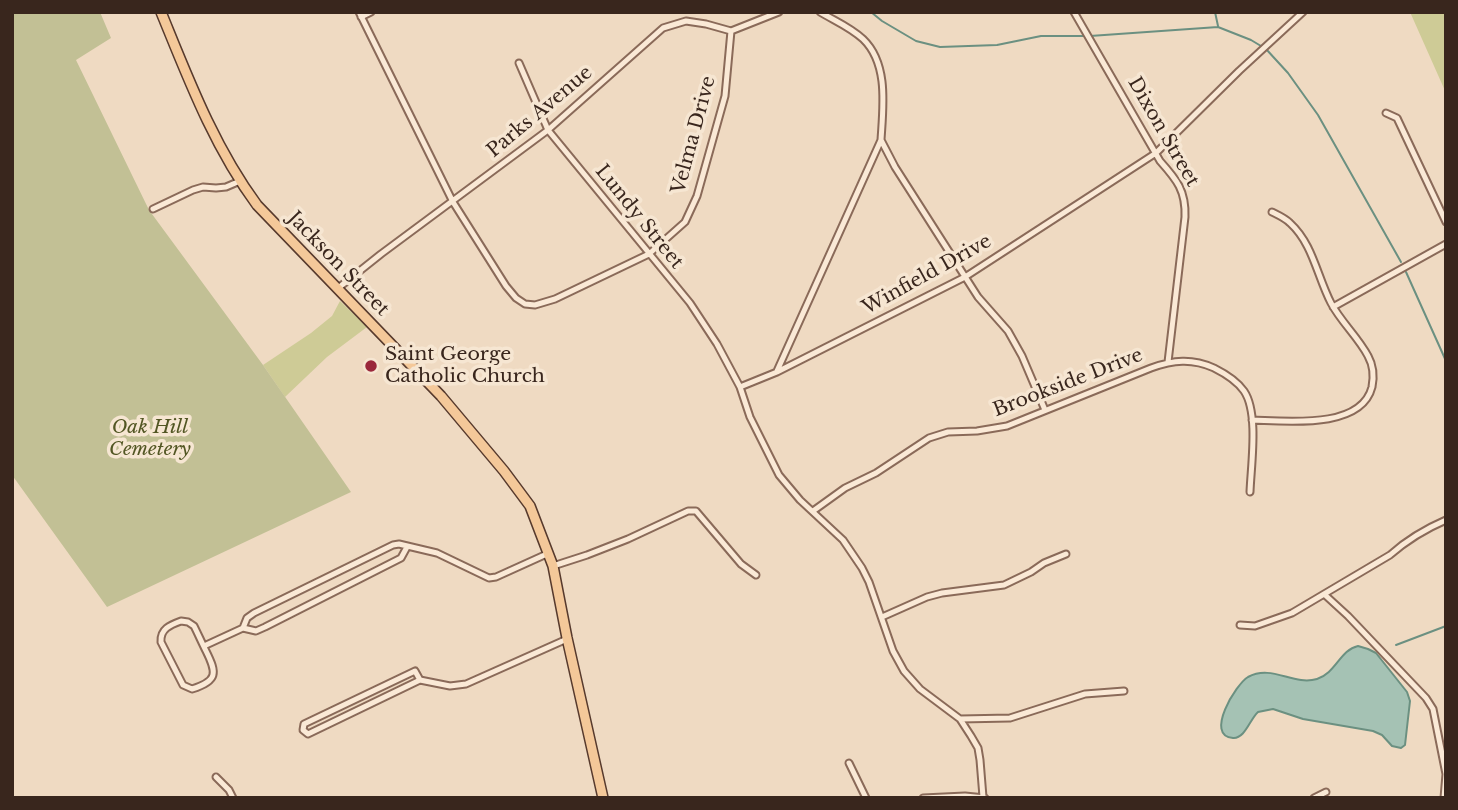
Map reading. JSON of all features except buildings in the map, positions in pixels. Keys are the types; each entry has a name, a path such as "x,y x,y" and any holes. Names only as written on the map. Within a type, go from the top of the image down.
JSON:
{"main road":[{"name":"Jackson Street","path":"161,12 218,143 257,205 441,396 505,471 530,506 553,566 603,798"}],"street":[{"path":"371,12 360,15 453,202"},
{"path":"731,31 779,12"},
{"path":"776,372 881,140 883,105 877,57 864,40 846,26 820,12"},
{"name":"Dixon Street","path":"1074,12 1156,153 1181,188 1185,203 1168,362"},
{"name":"Winfield Drive","path":"740,387 776,372 965,277 1156,153 1303,12"},
{"name":"Parks Avenue","path":"337,289 548,130 663,28 686,21 731,31"},
{"name":"Velma Drive","path":"453,202 506,286 525,304 535,305 555,299 649,254 685,222 697,196 725,96 731,31"},
{"name":"Lundy Street","path":"519,64 548,130 690,303 717,344 740,387 750,417 779,475 800,500 843,540 862,568 893,651 904,671 920,689 960,719"},
{"path":"1386,113 1397,118 1446,222"},
{"path":"881,140 895,167 978,297 1008,331 1045,410"},
{"path":"153,209 193,190 226,187 240,181"},
{"path":"1252,420 1335,418 1352,412 1368,399 1373,384 1373,368 1367,355 1333,307 1308,244 1290,222 1272,212"},
{"path":"1333,307 1446,244"},
{"name":"Brookside Drive","path":"813,511 845,488 876,472 929,438 948,432 1007,426 1168,362 1180,361 1203,364 1232,379 1245,393 1252,420 1250,492"},
{"path":"553,566 628,539 688,511 696,511 741,564 756,575"},
{"path":"1240,625 1255,626 1292,613 1390,555 1428,527 1446,520"},
{"path":"243,628 247,618 254,613 388,546 399,544 437,553 489,578 496,578 549,553"},
{"path":"204,646 243,628 252,631 261,629 401,558 407,547"},
{"path":"882,617 942,593 1003,585 1066,554"},
{"path":"1324,594 1426,698 1433,709 1436,735 1446,774 1444,798"},
{"path":"181,621 188,622 194,626 204,646 214,667 213,675 205,684 188,688 180,680 161,642 161,635 168,627 181,621"},
{"path":"420,680 415,671 304,724 303,730 308,734 420,680 450,685 466,684 567,638"},
{"path":"960,719 1010,718 1085,694 1124,691"},
{"path":"923,798 984,797 978,748 960,719"},
{"path":"849,763 866,798"},
{"path":"216,777 233,798"},
{"path":"1314,798 1326,792"}],"shaded area":[{"path":"1410,12 1446,12 1446,93"},
{"path":"340,301 367,327 327,357 285,397 263,365 332,316"},
{"path":"1358,646 1376,653 1407,692 1410,701 1405,745 1401,748 1392,746 1382,735 1373,731 1303,719 1273,709 1258,712 1244,732 1237,737 1225,735 1221,729 1230,699 1248,677 1266,673 1299,680 1317,679 1329,672 1347,652"}],"green space":[{"name":"Oak Hill Cemetery","path":"12,12 100,12 111,38 76,60 149,210 263,365 351,492 107,607 12,475"}],"waterway":[{"path":"871,12 916,41 940,47 997,45 1041,36 1084,36"},
{"path":"1215,12 1218,26"},
{"path":"1090,36 1218,27 1261,46"},
{"path":"1266,49 1288,73 1318,115 1401,262"},
{"path":"1406,272 1446,361"},
{"path":"1396,645 1446,626"}],"place":[{"name":"Saint George Catholic Church","path":"371,366"}]}
